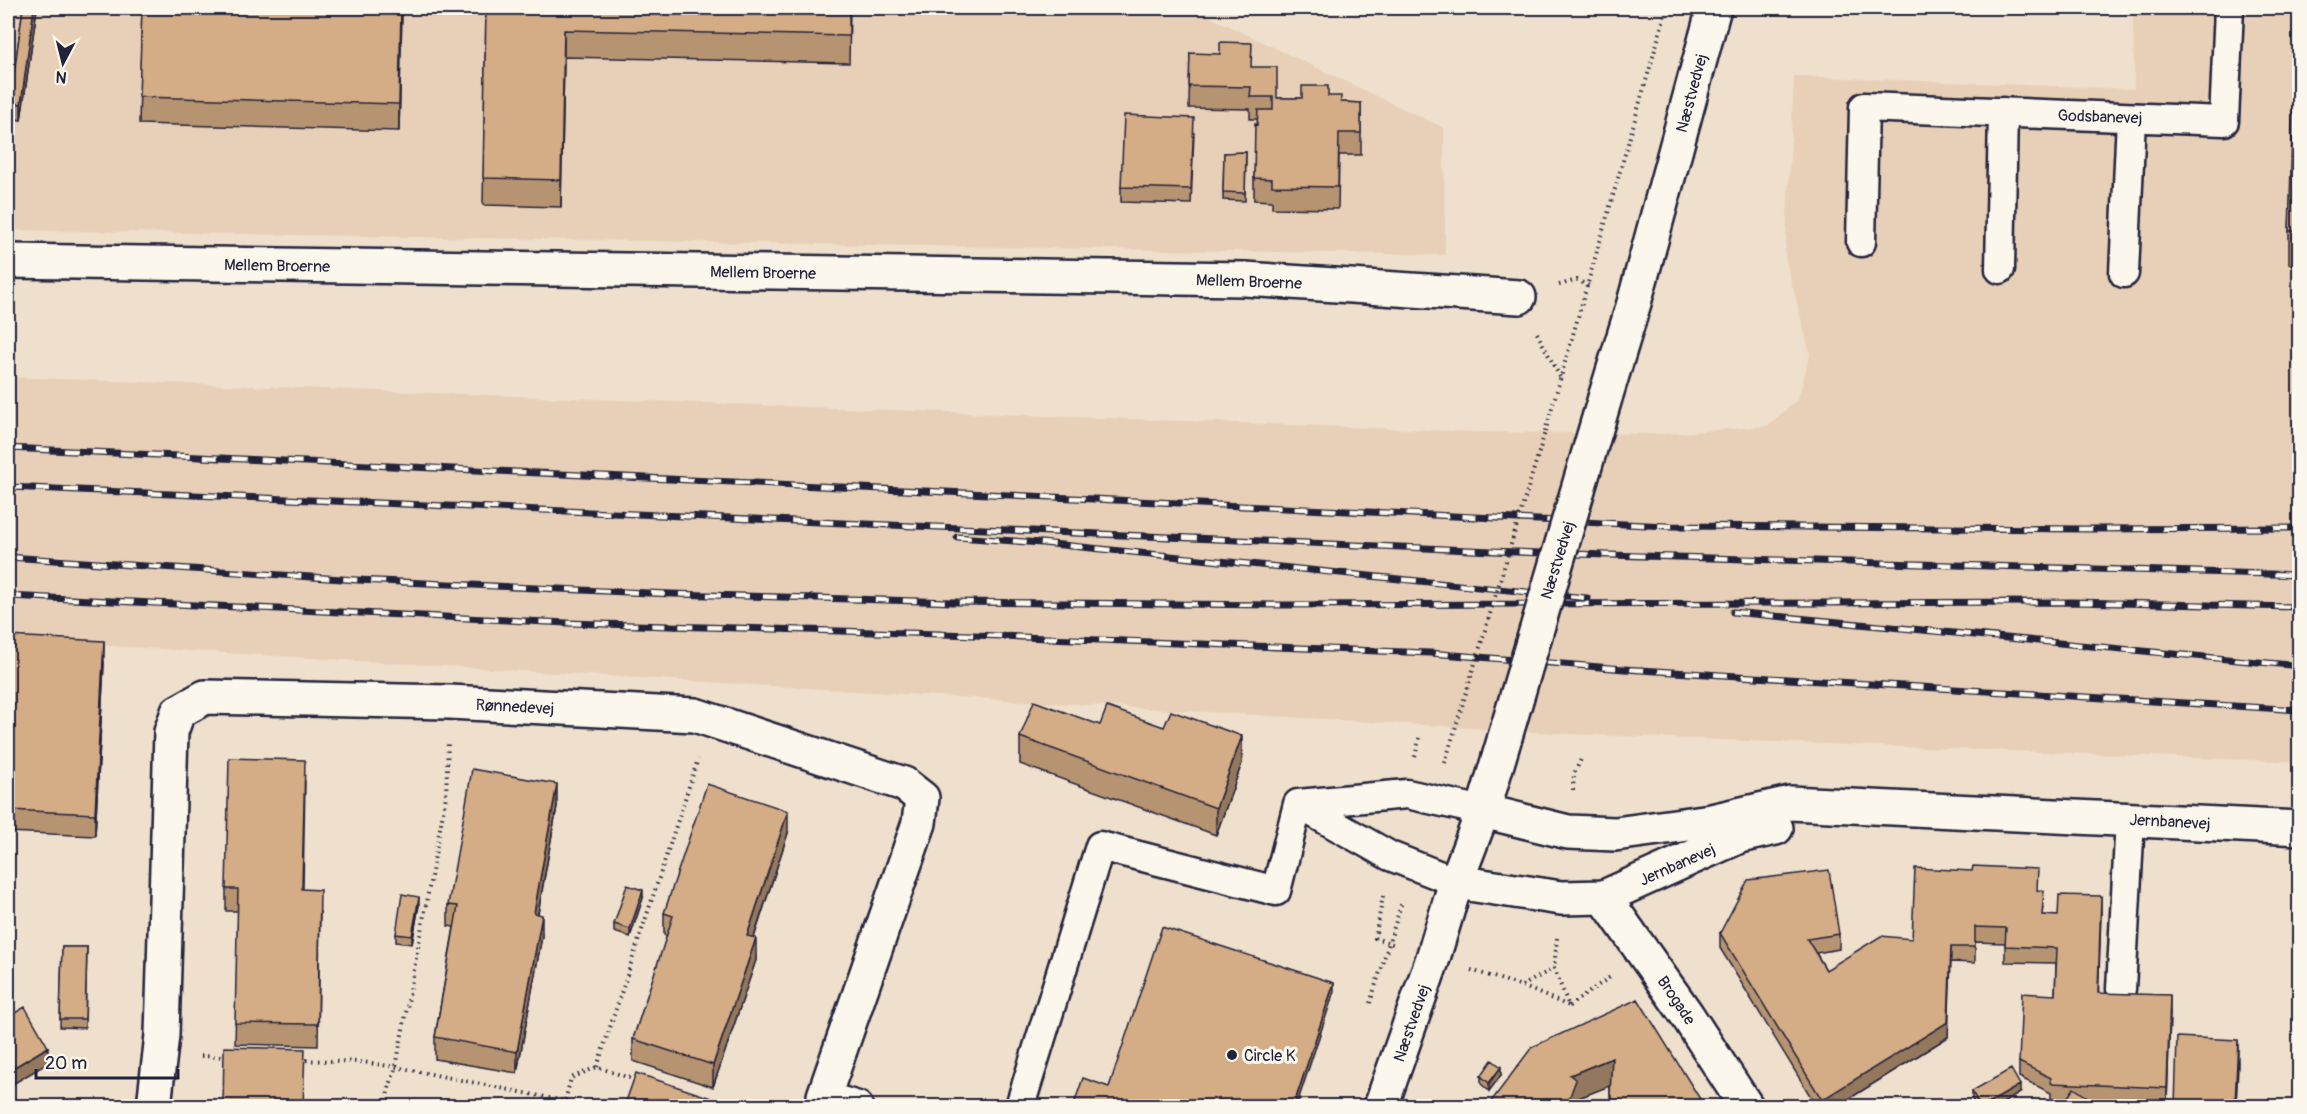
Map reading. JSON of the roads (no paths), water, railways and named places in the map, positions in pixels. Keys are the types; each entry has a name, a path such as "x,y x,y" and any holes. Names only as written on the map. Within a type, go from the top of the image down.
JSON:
{"street":[{"name":"Næstvedvej","path":"1381,1107 1433,958 1456,882 1483,811 1634,303 1714,8"},
{"name":"Mellem Broerne","path":"8,261 1245,279 1518,297"},
{"name":"Rønnedevej","path":"154,1107 162,1035 171,732 178,712 205,697 449,702 695,715 904,784 922,798 919,823 824,1096"},
{"name":"Jernbanevej","path":"1483,811 1568,832 1615,834 1711,820 1790,803 2300,828"},
{"name":"Jernbanevej","path":"1456,882 1561,898 1604,897 1740,836 1804,822 1896,809"},
{"name":"Brogade","path":"1604,897 1687,1015 1746,1107"}],"lane":[{"name":"Godsbanevej","path":"1862,242 1864,107 2224,121 2229,8"},
{"path":"2000,269 2003,112"},
{"path":"2124,273 2131,118"},
{"path":"1298,804 1407,794 1483,811"},
{"path":"1298,804 1390,856 1456,882"},
{"path":"1020,1107 1100,846 1276,891 1298,804"},
{"path":"2121,989 2130,819"},
{"path":"824,1096 858,1107"}],"railway":[{"path":"8,448 1668,526 2300,528"},
{"path":"8,487 1540,553 2300,575"},
{"path":"957,537 1042,543 1587,598"},
{"path":"8,557 357,580 672,594 954,602 1279,605 2072,602 2300,607"},
{"path":"8,596 567,623 974,635 1430,653 1624,669 2300,710"},
{"path":"1733,612 2300,666"}],"place":[{"name":"Circle K","path":"1232,1055"}]}
